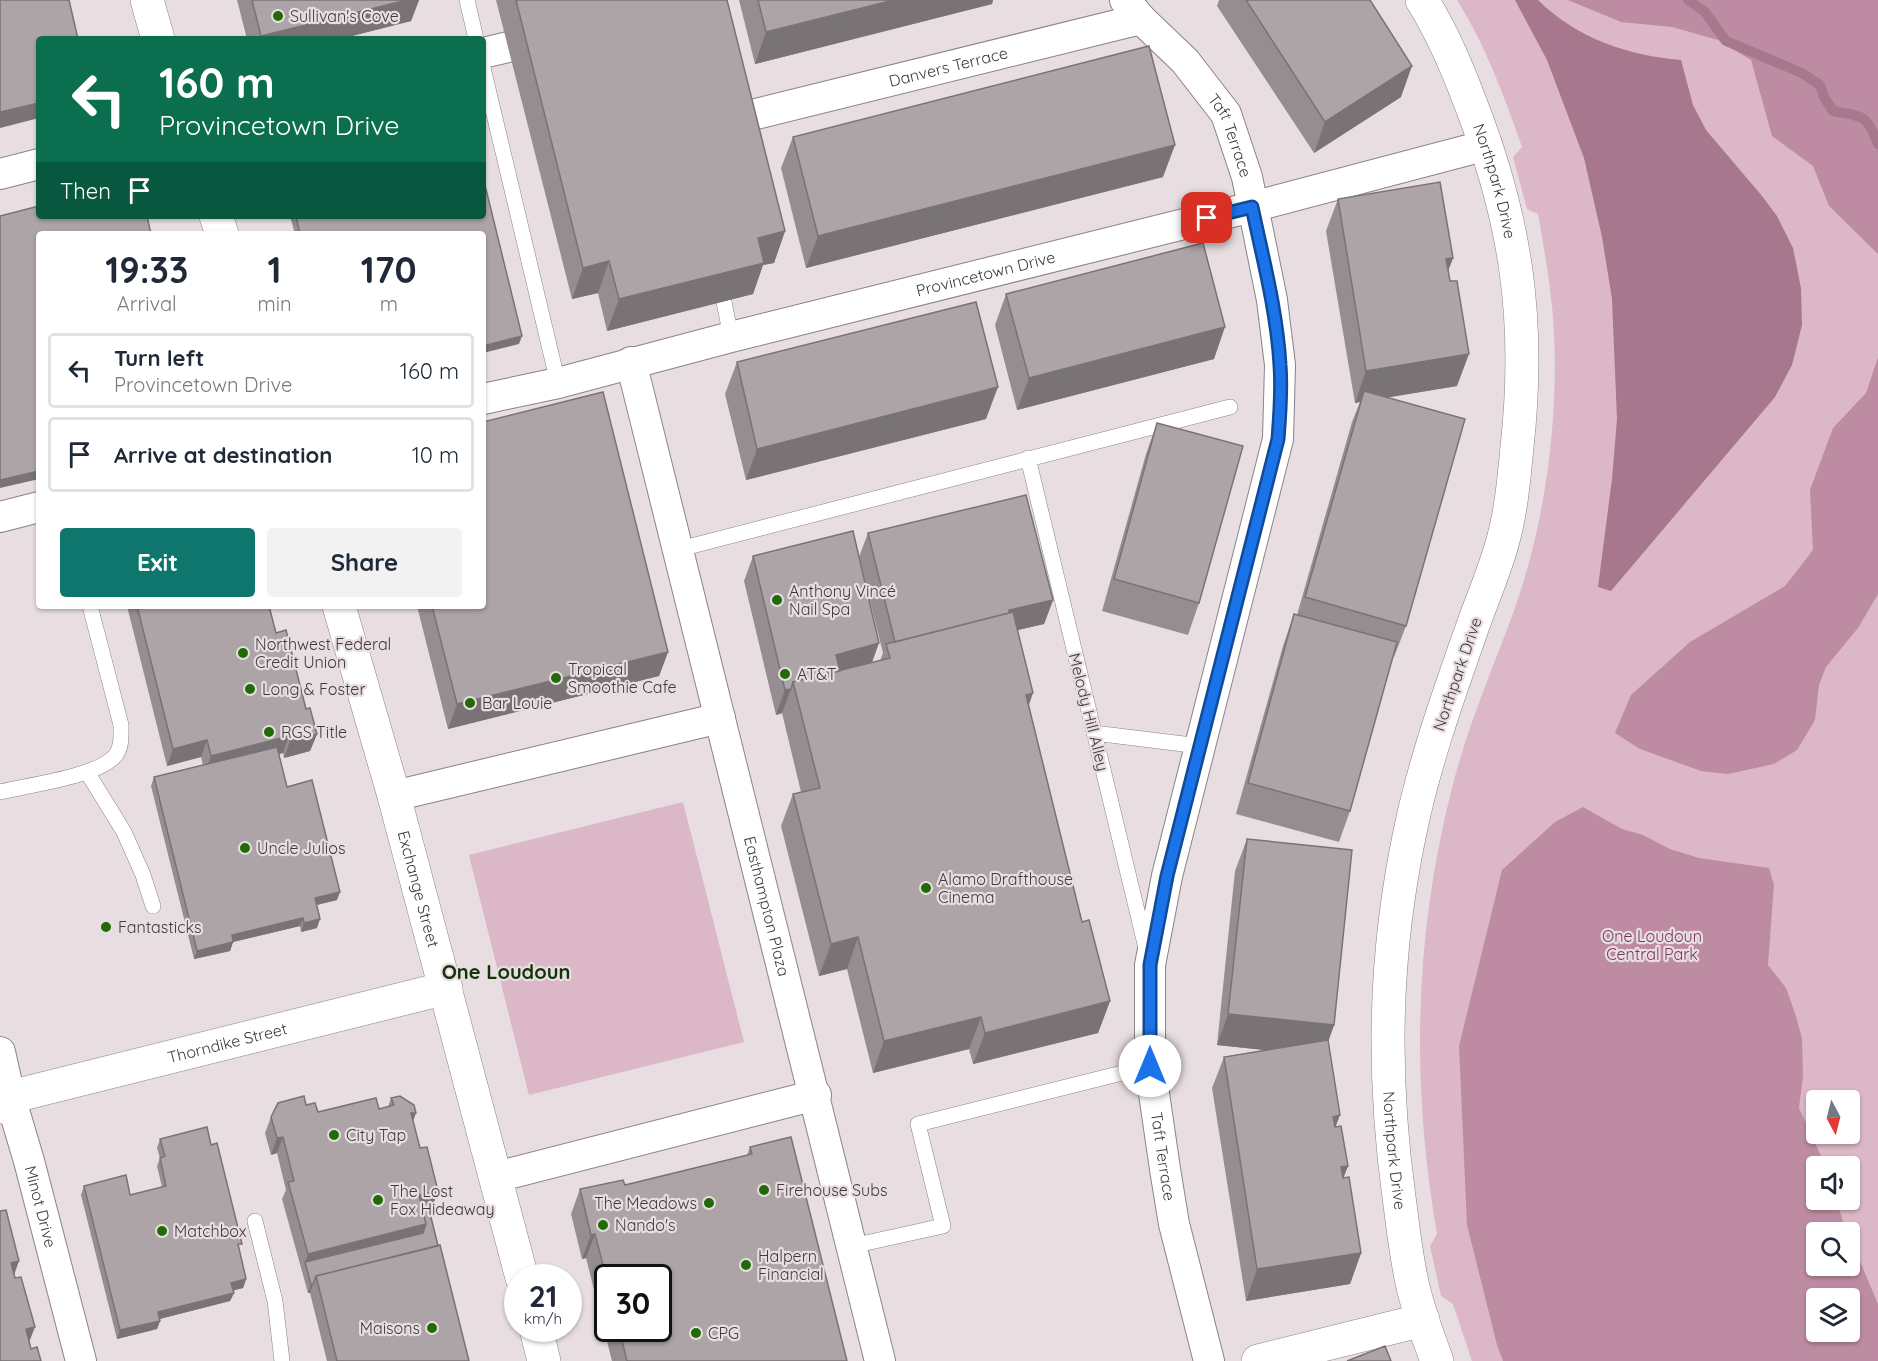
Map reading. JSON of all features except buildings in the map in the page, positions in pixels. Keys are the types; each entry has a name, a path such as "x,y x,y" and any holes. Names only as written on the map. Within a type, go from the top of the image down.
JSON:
{"street":[{"path":"147,0 157,36"},
{"name":"Northpark Drive","path":"1422,0 1437,24 1455,63 1487,145 1506,211 1518,274 1523,347 1521,409 1503,542 1442,714 1410,831 1394,930 1388,992 1387,1054 1393,1154 1411,1276 1422,1320 1437,1361"},
{"name":"Danvers Terrace","path":"756,114 1133,10"},
{"name":"Taft Terrace","path":"1133,10 1185,61 1226,114 1247,177 1272,300 1280,365 1278,439 1167,876 1150,965 1150,1066 1174,1224 1209,1361"},
{"name":"Provincetown Drive","path":"486,398 1252,207 1487,145"},
{"path":"0,174 36,165"},
{"name":"Easthampton Plaza","path":"632,362 676,550 816,1095 880,1361"},
{"path":"0,517 36,508"},
{"name":"Exchange Street","path":"340,609 394,796 518,1264"},
{"path":"394,796 720,718"},
{"name":"Thorndike Street","path":"3,1099 446,988"},
{"name":"Minot Drive","path":"0,1052 3,1099 81,1361"},
{"path":"496,1177 816,1095"},
{"path":"1258,1361 1422,1320"},
{"path":"539,1342 544,1361"}],"lane":[{"path":"467,0 475,36"},
{"path":"486,81 558,382"},
{"path":"724,302 732,337"},
{"path":"676,550 1230,407"},
{"name":"Melody Hill Alley","path":"1028,458 1150,965"},
{"path":"0,792 87,772 104,765 116,755 121,744 122,725 91,609"},
{"path":"1094,733 1200,746"},
{"path":"87,772 124,832 143,875 153,906"},
{"path":"852,1246 943,1226 918,1124 1150,1066"},
{"path":"255,1221 275,1301 282,1361"}],"green space":[{"name":"One Loudoun Central Park","path":"1457,0 1878,0 1878,1361 1472,1361 1453,1304 1441,1296 1430,1246 1437,1234 1423,1122 1420,1066 1420,1010 1430,899 1439,844 1458,766 1524,581 1534,544 1548,469 1554,392 1553,317 1538,214 1527,209 1513,157 1522,147 1494,72"},
{"path":"1568,0 1878,0 1878,254 1829,206 1813,166 1772,136 1751,60 1718,40 1672,27 1621,22"},
{"path":"1878,357 1878,594 1858,628 1826,667 1819,685 1815,720 1797,750 1774,764 1728,774 1701,771 1640,749 1615,733 1631,695 1690,642 1785,586 1813,550 1810,490 1833,428 1866,393"},
{"path":"683,802 744,1042 529,1095 469,855"},
{"path":"1583,807 1622,829 1643,835 1670,849 1699,858 1769,868 1774,885 1768,965 1786,988 1802,1038 1803,1076 1799,1108 1806,1123 1806,1144 1815,1144 1821,1156 1806,1156 1806,1210 1839,1210 1843,1222 1806,1222 1806,1276 1860,1276 1860,1262 1878,1304 1878,1361 1503,1361 1467,1225 1459,1046 1502,870 1555,822"}],"shaded area":[{"path":"1515,0 1538,0 1569,25 1604,43 1642,54 1681,60 1693,105 1706,130 1777,216 1793,248 1801,288 1802,325 1792,365 1775,397 1611,591 1598,587 1617,419 1612,299 1602,237 1584,158 1547,60"}],"waterway":[{"path":"1688,0 1705,12 1726,41 1802,73 1820,85 1833,111 1862,118 1870,127 1878,144"}],"place":[{"name":"Sullivan's Cove","path":"278,16"},
{"name":"Anthony Vincé Nail Spa","path":"777,600"},
{"name":"Northwest Federal Credit Union","path":"243,653"},
{"name":"AT&T","path":"785,674"},
{"name":"Tropical Smoothie Cafe","path":"556,678"},
{"name":"Long & Foster","path":"250,689"},
{"name":"Bar Louie","path":"470,703"},
{"name":"RGS Title","path":"269,732"},
{"name":"Uncle Julios","path":"245,848"},
{"name":"Alamo Drafthouse Cinema","path":"926,888"},
{"name":"Fantasticks","path":"106,927"},
{"name":"City Tap","path":"334,1135"},
{"name":"Firehouse Subs","path":"764,1190"},
{"name":"The Lost Fox Hideaway","path":"378,1200"},
{"name":"The Meadows","path":"709,1203"},
{"name":"Nando's","path":"603,1225"},
{"name":"Matchbox","path":"162,1231"},
{"name":"Halpern Financial","path":"746,1265"},
{"name":"Maisons","path":"432,1328"},
{"name":"CPG","path":"696,1333"}],"district":[{"name":"One Loudoun","path":"506,971"}],"route":[{"path":"1150,1066 1150,965 1167,876 1278,439 1281,399 1280,365 1272,300 1252,207 1207,218"}]}
